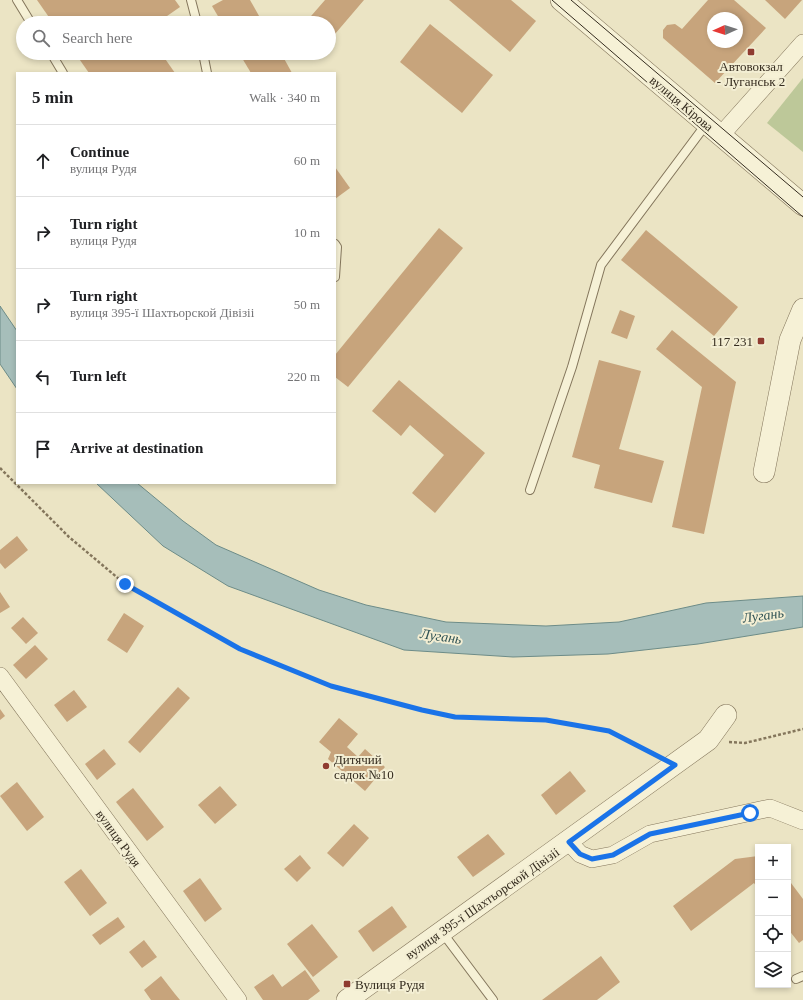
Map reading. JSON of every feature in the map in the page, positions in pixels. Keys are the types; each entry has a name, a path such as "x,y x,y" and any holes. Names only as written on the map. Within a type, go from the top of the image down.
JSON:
{"street":[{"name":"вулиця Кірова","path":"561,0 713,126 803,205"},
{"path":"713,126 803,43"},
{"path":"764,472 790,340 803,309"},
{"name":"вулиця Рудя","path":"0,676 238,1000"},
{"name":"вулиця 395-ї Шахтьорской Дівізіі","path":"347,1000 675,765 708,740 726,715"},
{"path":"569,842 580,854 592,859 613,855 650,834 770,808 803,820"}],"lane":[{"path":"17,0 27,16"},
{"path":"191,0 195,16"},
{"path":"55,60 62,72"},
{"path":"204,60 207,72"},
{"path":"530,490 572,367 601,265 713,126"},
{"path":"336,246 336,262"},
{"path":"442,932 493,1000"}],"path":[{"path":"0,468 69,538 125,584 240,649 331,686 422,710 455,717 546,720 609,731 675,765"},
{"path":"708,740 745,743 803,729"}],"green space":[{"path":"803,78 803,152 767,123"}],"water":[{"path":"0,306 16,330 16,388 0,364"},
{"name":"Лугань","path":"97,484 138,484 183,521 216,545 319,590 366,605 446,622 546,626 619,622 706,603 803,596 803,627 698,644 608,654 513,657 404,650 228,586 163,546"}],"building":[{"path":"37,0 175,0 180,7 167,16 48,16"},
{"path":"223,0 250,0 259,16 218,16 212,6"},
{"path":"325,0 364,0 336,33 336,16 311,16"},
{"path":"449,0 511,0 536,21 510,52"},
{"path":"708,0 734,0 766,28 715,83 663,38 663,30 667,25 675,24 682,29"},
{"path":"765,0 802,0 785,19"},
{"path":"430,24 493,75 462,113 400,62"},
{"path":"80,60 166,60 174,72 88,72"},
{"path":"243,60 285,60 291,72 250,72"},
{"path":"336,168 350,188 336,198"},
{"path":"439,228 463,248 348,387 336,378 336,354"},
{"path":"646,230 738,307 714,336 621,260"},
{"path":"620,310 635,316 627,339 611,333"},
{"path":"672,330 736,382 704,534 672,527 702,387 656,349"},
{"path":"599,360 641,371 619,449 664,461 652,503 594,488 600,465 572,457"},
{"path":"399,380 485,453 435,513 412,493 444,455 410,425 401,436 372,411"},
{"path":"17,536 28,550 5,569 0,563 0,550"},
{"path":"0,592 10,607 0,613"},
{"path":"124,613 144,626 127,653 107,640"},
{"path":"23,617 38,633 26,644 11,628"},
{"path":"35,645 48,659 26,679 13,665"},
{"path":"178,687 190,698 140,753 128,742"},
{"path":"74,690 87,707 67,722 54,705"},
{"path":"0,709 5,716 0,720"},
{"path":"339,718 358,734 347,747 358,757 365,749 385,767 365,791 328,759 331,752 319,742"},
{"path":"104,749 116,764 97,780 85,764"},
{"path":"570,771 586,791 556,815 541,795"},
{"path":"17,782 44,817 27,831 0,796"},
{"path":"220,786 237,805 215,824 198,805"},
{"path":"133,788 164,827 147,841 116,802"},
{"path":"354,824 369,838 343,867 327,853"},
{"path":"488,834 505,854 473,877 457,857"},
{"path":"300,855 311,868 297,882 284,869"},
{"path":"755,856 755,884 754,883 691,931 673,906 735,859"},
{"path":"81,869 107,903 90,916 64,882"},
{"path":"200,878 222,909 205,922 183,891"},
{"path":"791,883 803,899 803,940 799,943 791,933"},
{"path":"392,906 407,927 373,952 358,931"},
{"path":"118,917 125,927 100,945 92,935"},
{"path":"312,924 338,957 313,977 287,944"},
{"path":"144,940 157,957 142,968 129,952"},
{"path":"601,956 620,982 597,1000 542,1000"},
{"path":"305,970 320,991 308,1000 263,1000 254,987 273,974 282,987"},
{"path":"161,976 180,1000 151,1000 144,990"}],"tram line":[{"path":"552,0 803,217"},
{"path":"571,0 803,197"}],"place":[{"name":"Автовокзал - Луганськ 2","path":"751,52"},
{"name":"117 231","path":"761,341"},
{"name":"Дитячий садок №10","path":"326,766"},
{"name":"Вулиця Рудя","path":"347,984"}],"route":[{"path":"125,584 240,649 331,686 422,710 455,717 546,720 609,731 675,765 569,842 580,854 592,859 613,855 650,834 750,813"}]}
